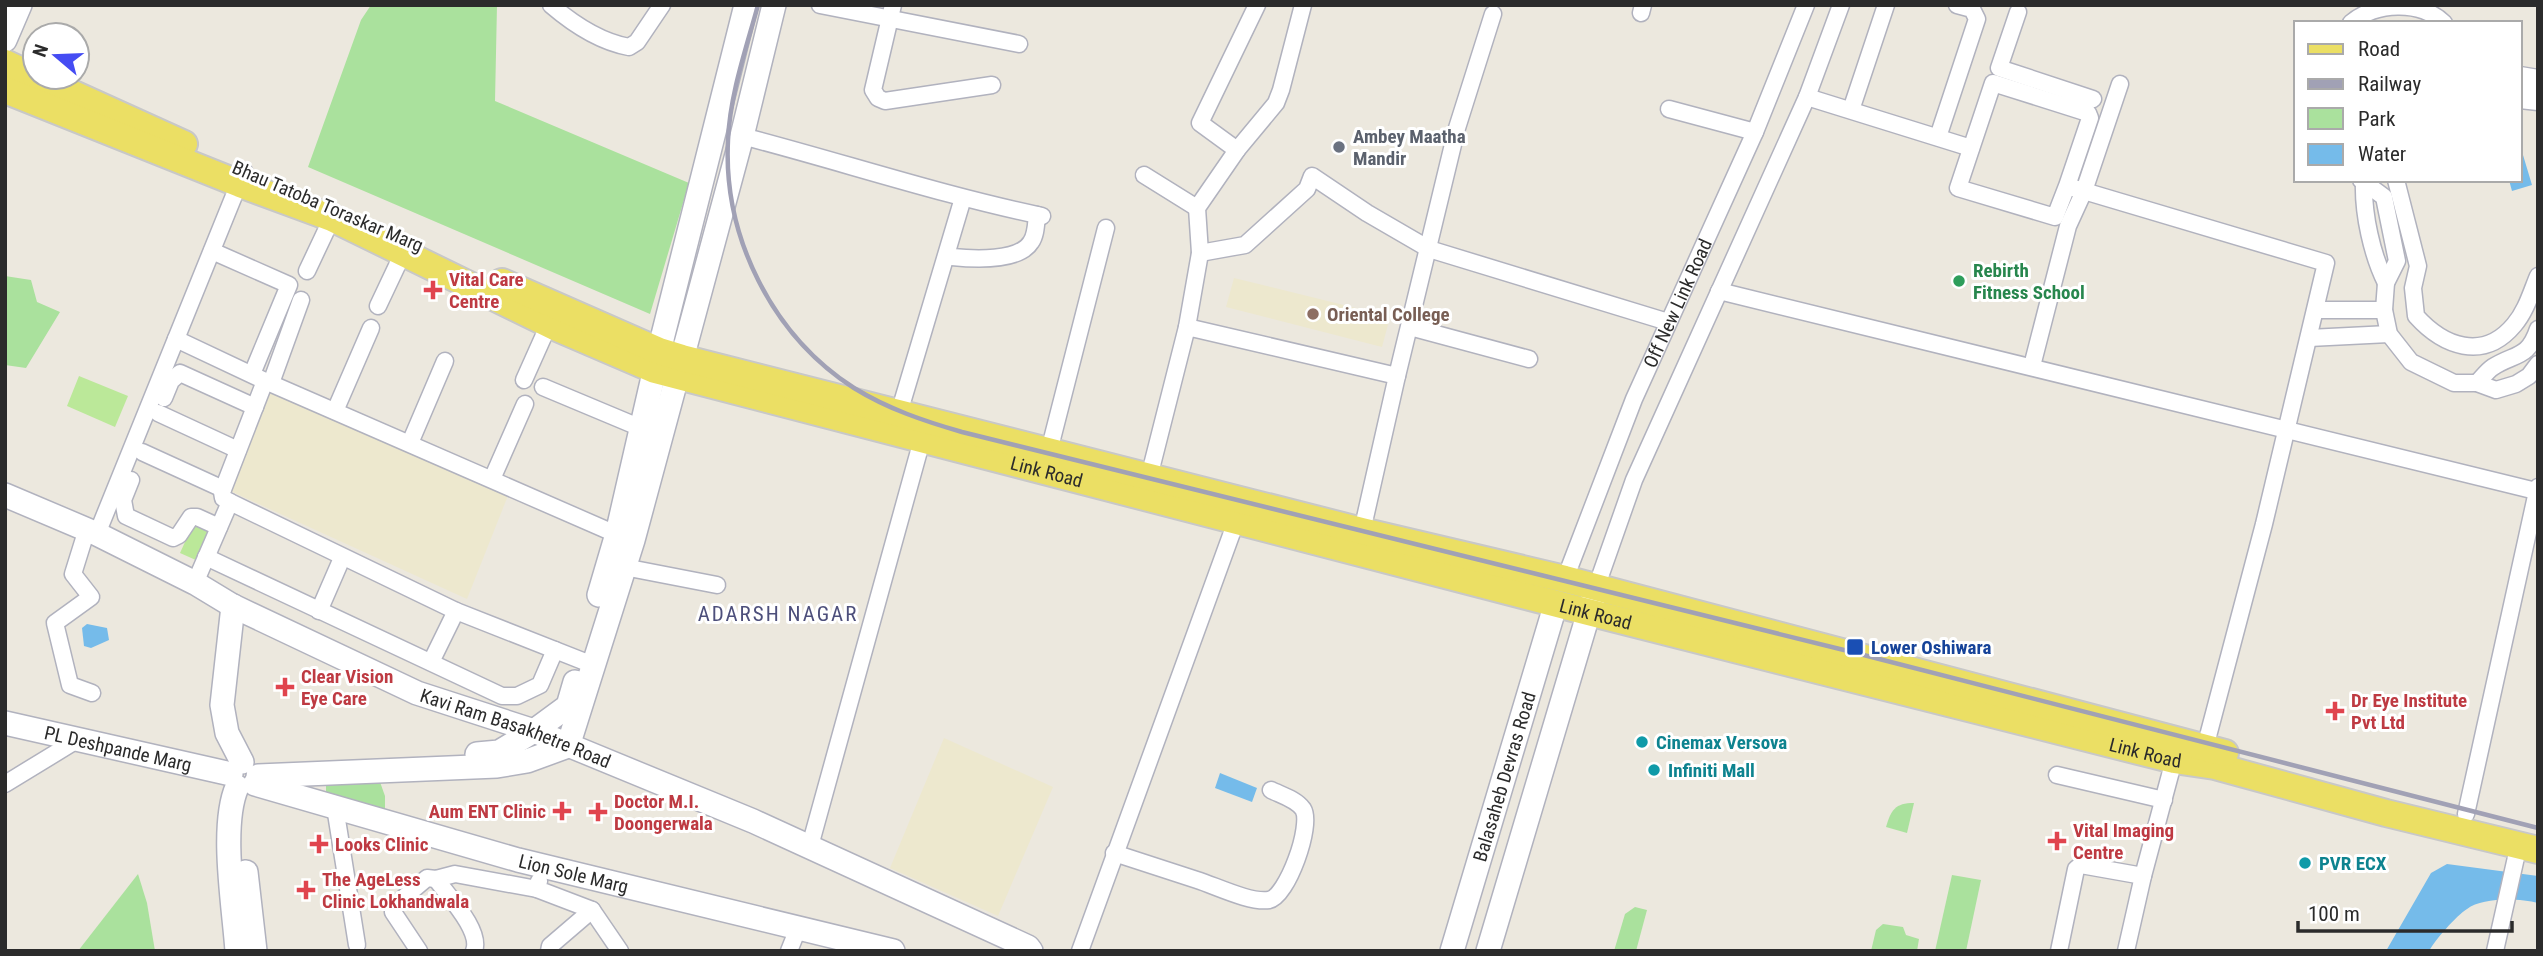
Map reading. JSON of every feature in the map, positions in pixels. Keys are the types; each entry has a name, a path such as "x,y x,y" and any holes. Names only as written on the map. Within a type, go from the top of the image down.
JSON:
{"main road":[{"path":"5,40 20,5"},
{"path":"247,778 497,766 552,754 568,746 587,663 625,537 668,364 746,5"},
{"path":"237,951 228,830 233,797 247,778 499,752 568,706 624,567 625,537 641,428 668,364 742,136 774,5"},
{"name":"Bhau Tatoba Toraskar Marg","path":"5,63 21,70"},
{"name":"Bhau Tatoba Toraskar Marg","path":"5,90 242,177 273,181 668,364"},
{"name":"Bhau Tatoba Toraskar Marg","path":"64,91 550,324 668,364"},
{"name":"Link Road","path":"668,364 884,416 1049,451 1149,477 1240,511 1362,531 1592,600 2174,760 2202,756 2466,814 2527,847"},
{"name":"Link Road","path":"884,416 922,440 1240,511 1561,591"},
{"name":"Kavi Ram Basakhetre Road","path":"5,495 92,532 195,583 233,606 418,693 534,731 810,846 1028,947 1031,951"},
{"name":"Balasaheb Devras Road","path":"1452,951 1561,591"},
{"name":"Link Road","path":"1592,600 2202,756 2527,847"},
{"name":"Balasaheb Devras Road","path":"1488,951 1592,600"},
{"path":"233,606 222,705 227,733 247,778 242,828 255,951"},
{"name":"PL Deshpande Marg","path":"5,723 247,778"},
{"name":"Lion Sole Marg","path":"247,778 335,807 518,860 799,926 893,951"}],"street":[{"path":"551,5 571,21 617,45 629,47 637,42 662,5"},
{"path":"820,5 892,12 1018,44"},
{"path":"1237,150 1200,123 1257,5"},
{"path":"1149,477 1187,327 1200,253 1197,208 1237,150 1276,103 1303,5"},
{"name":"Off New Link Road","path":"1561,591 1634,399 1755,132 1806,5"},
{"path":"1592,600 1634,480 1807,97 1842,5"},
{"path":"1851,110 1886,5"},
{"path":"1938,136 1977,19 1972,9 1957,5"},
{"path":"2354,21 2380,7 2398,5 2430,13 2441,21"},
{"path":"892,12 873,90 878,98 885,101 992,85"},
{"path":"1993,83 2088,113 2090,118 2055,217 1958,188 1993,83 2018,12"},
{"path":"1362,531 1457,128 1493,14"},
{"path":"1999,68 2093,99"},
{"path":"2032,366 2068,226 2084,191 2120,84"},
{"path":"1807,97 1971,148"},
{"path":"1669,109 1755,132"},
{"path":"742,136 865,168 963,198 1040,216 1032,241 1010,255 989,258 952,257"},
{"path":"1144,175 1197,208"},
{"path":"1200,253 1245,246 1307,189 1312,176 1367,213 1429,249 1668,322"},
{"path":"92,693 70,685 54,623 91,597 73,574 176,339 242,177"},
{"path":"2362,182 2375,260 2386,283 2384,310 2389,334 2411,362 2454,383 2477,383 2496,390 2516,384 2536,372 2526,352"},
{"path":"2397,182 2418,266 2413,288 2416,316 2448,342 2468,347 2486,344 2501,336 2514,326 2519,318 2538,276"},
{"path":"2067,186 2326,263 2287,430 2202,756"},
{"path":"884,416 963,198"},
{"path":"307,271 332,218"},
{"path":"1049,451 1106,228"},
{"path":"195,583 219,527 238,450 255,407 289,285 212,251"},
{"path":"378,306 403,253"},
{"path":"1719,290 2537,489 2466,814"},
{"path":"263,379 301,300"},
{"path":"2316,310 2384,310"},
{"path":"524,380 550,324"},
{"path":"1187,327 1397,376"},
{"path":"1410,327 1529,359"},
{"path":"335,411 371,328"},
{"path":"2477,383 2492,367 2526,352 2534,342 2538,329"},
{"path":"2309,338 2389,334"},
{"path":"176,339 625,537"},
{"path":"410,443 445,361"},
{"path":"219,527 191,517 179,536 173,538 126,516 123,500 171,381 180,373 255,407"},
{"path":"543,387 641,428"},
{"path":"492,479 525,404"},
{"path":"158,413 238,450"},
{"path":"810,846 922,440"},
{"path":"142,452 342,558 456,611 587,663"},
{"path":"1080,951 1240,511"},
{"path":"206,557 502,696 526,693 540,685 555,650"},
{"path":"320,611 342,558"},
{"path":"624,567 717,585"},
{"path":"431,662 456,611"},
{"path":"5,784 77,740"},
{"path":"2126,951 2174,760"},
{"path":"2057,775 2164,800"},
{"path":"1114,853 1245,897 1271,900 1279,896 1286,884 1303,840 1307,818 1302,808 1292,800 1271,790"},
{"path":"335,807 357,945"},
{"path":"2495,951 2508,892 2527,847"},
{"path":"537,889 542,865"},
{"path":"2059,951 2076,869 2081,865 2143,876"},
{"path":"419,951 393,912 395,905 427,878 436,879 455,874 537,889 592,910 621,951"},
{"path":"436,879 473,930 477,944 474,951"},
{"path":"549,951 550,946 592,910"},
{"path":"789,951 799,926"}],"shaded area":[{"name":"Oriental College","path":"1234,278 1372,312 1371,317 1389,321 1382,347 1226,307"},
{"path":"271,390 509,493 467,599 228,490"},
{"path":"944,738 1053,787 998,916 890,868"}],"green space":[{"path":"371,5 497,5 495,101 689,183 650,314 308,167 361,20"},
{"path":"5,276 31,280 37,302 60,312 26,368 5,365"},
{"path":"79,376 128,396 115,427 67,406"},
{"path":"195,520 212,528 198,561 180,553"},
{"path":"380,782 385,796 385,814 326,798 326,784"},
{"path":"1914,803 1907,833 1886,827 1898,806"},
{"path":"138,874 147,903 155,951 78,951"},
{"path":"1952,875 1981,880 1966,951 1935,951"},
{"path":"1635,907 1647,910 1636,951 1614,951 1625,914"},
{"path":"1883,924 1903,927 1906,935 1919,939 1917,951 1871,951 1876,930"}],"water":[{"path":"2522,152 2532,185 2512,191 2510,182 2522,182"},
{"path":"87,624 107,628 109,640 91,648 84,646 82,628"},
{"path":"1220,773 1257,788 1252,802 1215,788"},
{"path":"2447,864 2538,876 2538,903 2521,900 2482,902 2457,917 2429,951 2386,951 2431,873"}],"railway":[{"path":"758,5 735,89 728,140 734,212 744,247 758,280 799,341 825,366 854,388 880,402 920,419 962,432 1848,651 2538,828"}],"place":[{"name":"Ambey Maatha Mandir","path":"1339,147"},
{"name":"Rebirth Fitness School","path":"1959,281"},
{"name":"Vital Care Centre","path":"433,290"},
{"name":"Oriental College","path":"1313,314"},
{"name":"Lower Oshiwara","path":"1855,647"},
{"name":"Clear Vision Eye Care","path":"285,687"},
{"name":"Dr Eye Institute Pvt Ltd","path":"2335,711"},
{"name":"Cinemax Versova","path":"1642,742"},
{"name":"Infiniti Mall","path":"1654,770"},
{"name":"Aum ENT Clinic","path":"562,811"},
{"name":"Doctor M.I. Doongerwala","path":"598,812"},
{"name":"Vital Imaging Centre","path":"2057,841"},
{"name":"Looks Clinic","path":"319,844"},
{"name":"PVR ECX","path":"2305,863"},
{"name":"The AgeLess Clinic Lokhandwala","path":"306,890"}],"district":[{"name":"ADARSH NAGAR","path":"778,614"}]}
